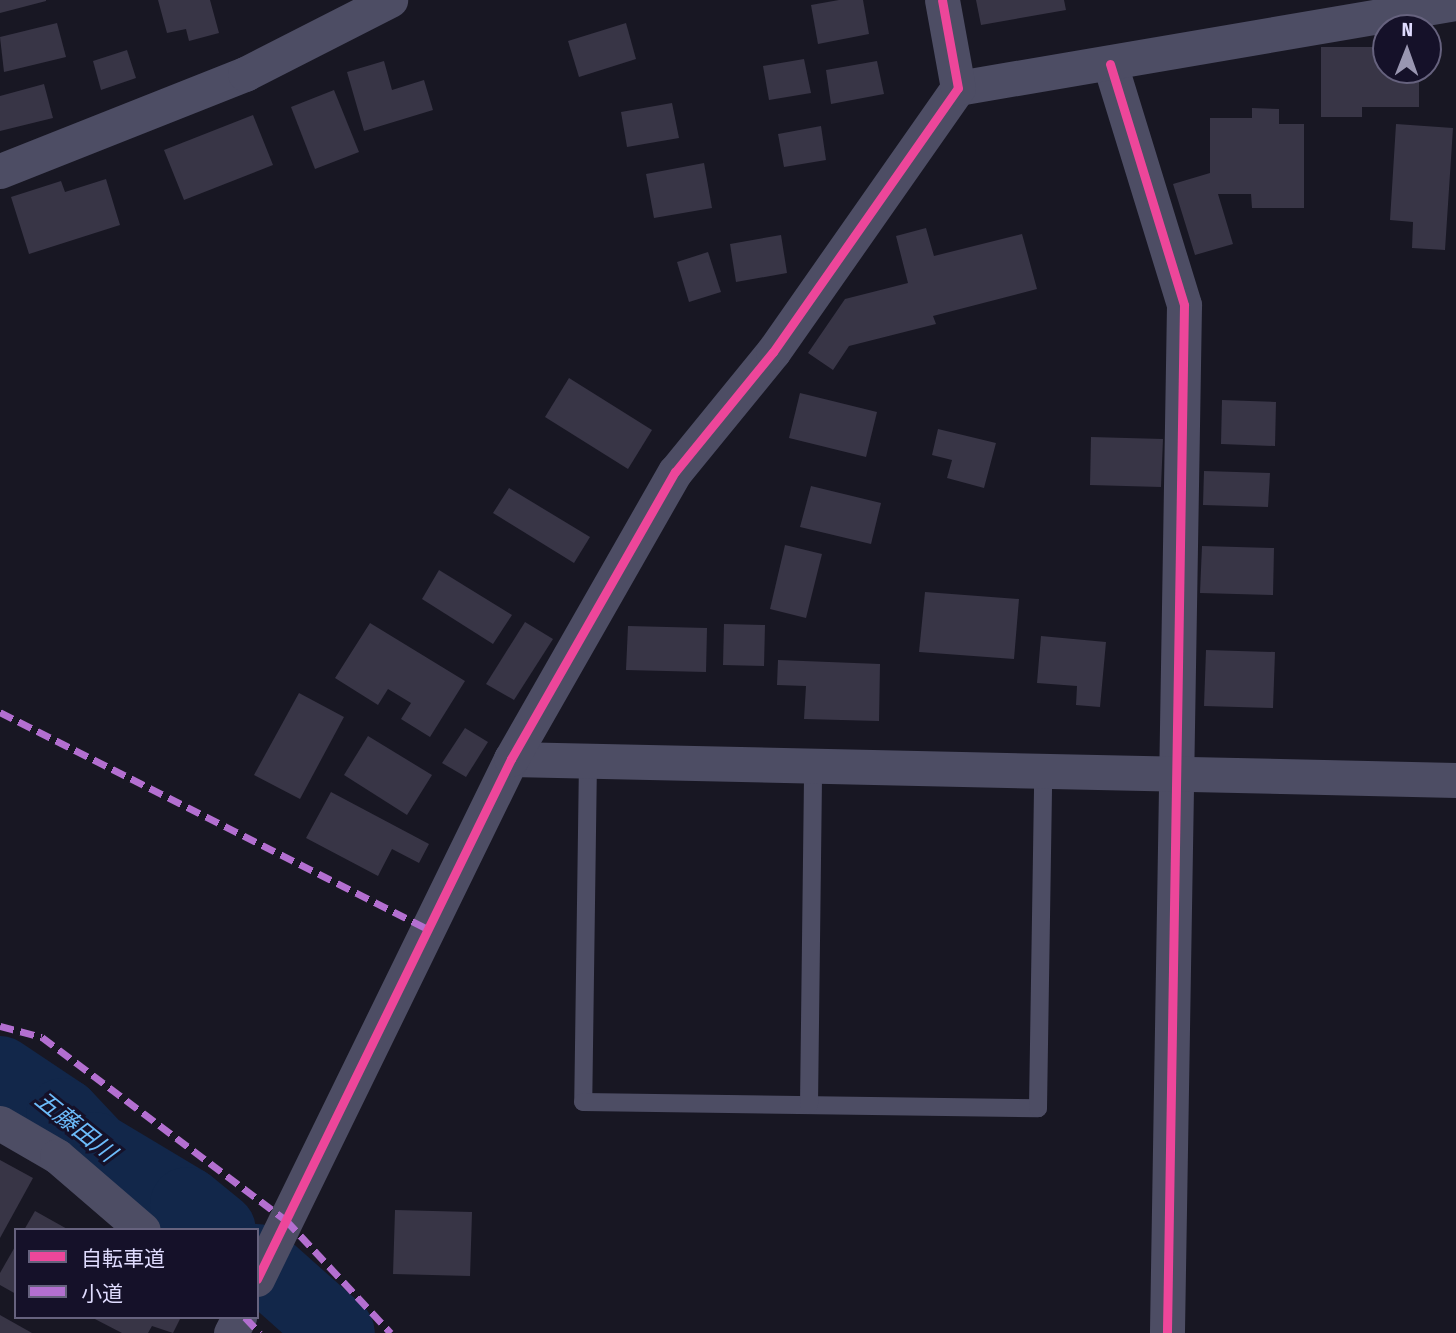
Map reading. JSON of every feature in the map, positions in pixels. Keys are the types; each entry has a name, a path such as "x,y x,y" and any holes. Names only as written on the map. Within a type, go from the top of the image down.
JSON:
{"street":[{"path":"0,171 245,74 390,0"},
{"path":"259,1275 511,759 675,472 773,352 958,88 942,0"},
{"path":"958,88 1456,3"},
{"path":"1110,64 1184,305 1167,1333"},
{"path":"511,759 1456,780"},
{"path":"0,1123 57,1156 141,1228"}],"lane":[{"path":"588,760 583,1102 1038,1108 1043,771"},
{"path":"809,1105 813,765"}],"building":[{"path":"0,0 46,0 46,1 0,13"},
{"path":"158,0 210,0 219,33 189,41 186,29 167,33"},
{"path":"839,0 863,0 869,34 818,44 811,5"},
{"path":"976,0 1064,0 1066,10 981,25"},
{"path":"57,23 66,57 4,72 0,37"},
{"path":"626,23 636,59 579,77 568,41"},
{"path":"1321,47 1372,47 1372,84 1419,84 1419,107 1362,107 1362,117 1321,117"},
{"path":"127,50 136,78 101,90 93,61"},
{"path":"804,59 811,93 769,100 763,66"},
{"path":"384,61 392,90 424,80 433,110 364,131 347,72"},
{"path":"877,61 884,94 831,104 826,70"},
{"path":"44,84 53,118 0,131 0,96"},
{"path":"334,90 359,152 315,169 291,107"},
{"path":"672,103 679,138 627,147 621,112"},
{"path":"1252,108 1279,109 1279,124 1304,124 1304,208 1252,208 1251,194 1218,194 1233,244 1195,255 1173,184 1210,173 1210,118 1252,118"},
{"path":"253,115 273,165 184,200 164,150"},
{"path":"1396,124 1453,128 1445,250 1412,248 1413,222 1390,220"},
{"path":"821,126 826,160 784,167 778,134"},
{"path":"704,163 712,208 654,218 646,174"},
{"path":"106,179 120,225 29,254 11,197 61,181 65,192"},
{"path":"926,228 934,256 1022,234 1037,289 933,316 936,324 849,346 833,370 808,353 845,299 908,283 896,236"},
{"path":"781,235 787,273 736,282 730,244"},
{"path":"708,252 721,292 689,302 677,262"},
{"path":"569,378 652,430 628,469 545,417"},
{"path":"800,393 877,412 866,457 789,438"},
{"path":"1222,400 1276,402 1275,446 1221,444"},
{"path":"938,429 996,443 984,488 947,478 952,460 932,455"},
{"path":"1091,437 1163,439 1161,487 1090,485"},
{"path":"1204,471 1270,473 1268,507 1203,505"},
{"path":"811,486 881,503 871,544 800,527"},
{"path":"509,488 590,537 574,563 493,513"},
{"path":"785,545 822,554 806,618 770,609"},
{"path":"1202,546 1274,548 1273,595 1200,593"},
{"path":"439,570 512,615 493,644 422,599"},
{"path":"925,592 1019,599 1014,659 919,652"},
{"path":"525,622 553,639 514,700 486,684"},
{"path":"370,623 465,681 430,737 401,719 411,703 388,689 378,705 335,678"},
{"path":"724,624 765,625 764,666 723,665"},
{"path":"628,626 707,628 706,672 626,670"},
{"path":"1041,636 1106,642 1100,707 1076,705 1077,686 1037,683"},
{"path":"1206,650 1275,652 1273,708 1204,706"},
{"path":"778,660 880,664 879,721 804,719 806,686 777,685"},
{"path":"299,693 344,717 300,799 254,775"},
{"path":"465,728 488,742 466,777 442,763"},
{"path":"368,736 432,775 407,815 344,775"},
{"path":"331,792 429,844 419,863 392,849 378,876 306,838"},
{"path":"0,1160 33,1178 0,1238"},
{"path":"395,1210 472,1212 470,1276 393,1274"},
{"path":"35,1211 65,1228 25,1228"},
{"path":"14,1248 14,1293 0,1285 0,1273"},
{"path":"0,1315 32,1333 0,1333"},
{"path":"95,1319 180,1319 173,1333 152,1326 148,1333 122,1333"}],"waterway":[{"name":"五藤田川","path":"0,1073 63,1115 95,1149 187,1204 217,1228"},
{"name":"五藤田川","path":"259,1263 338,1333"}],"marked path":[{"path":"0,712 428,929"},
{"path":"0,1026 42,1037 286,1220 391,1333"},
{"path":"247,1319 260,1333"}],"cycle path":[{"path":"259,1275 511,759 675,472 773,352 958,88 942,0"},
{"path":"1110,64 1184,305 1167,1333"}]}
